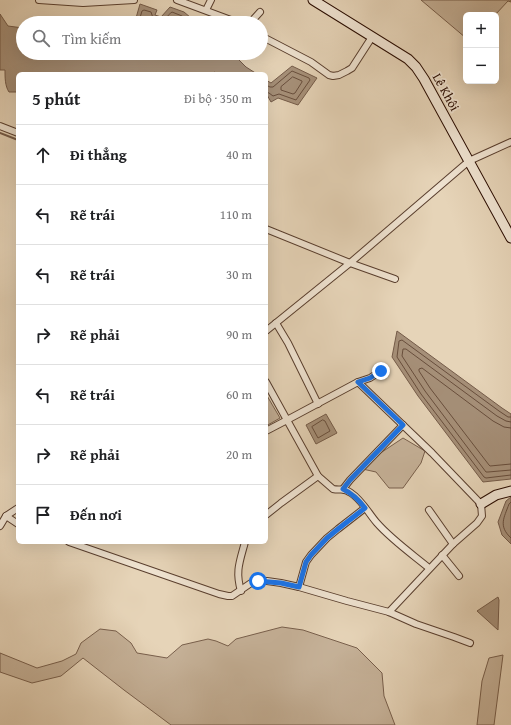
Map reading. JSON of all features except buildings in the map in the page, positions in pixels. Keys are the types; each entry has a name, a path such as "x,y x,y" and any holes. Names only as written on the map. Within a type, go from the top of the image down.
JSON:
{"street":[{"path":"39,0 84,3 134,0"},
{"path":"177,0 221,16"},
{"path":"206,10 211,0"},
{"name":"Lê Khôi","path":"313,0 408,59 416,67 511,238"},
{"path":"256,16 260,12"},
{"path":"268,40 311,62 333,76 339,75 352,68 372,37"},
{"path":"0,126 16,132"},
{"path":"268,329 469,161 511,142"},
{"path":"268,230 394,279"},
{"path":"276,323 288,343 318,404"},
{"path":"268,430 381,371"},
{"path":"358,382 432,453 481,504 482,514 477,523 429,568 389,612"},
{"path":"268,386 318,476 333,489 343,489 351,493 378,524 429,568"},
{"path":"343,489 403,425"},
{"path":"268,513 318,476"},
{"path":"481,504 496,495 511,492"},
{"path":"299,587 306,562 311,555 327,538 365,508"},
{"path":"0,526 6,516 16,509"},
{"path":"429,510 453,544"},
{"path":"6,516 16,523"},
{"path":"74,544 219,594 232,596 251,583 258,581 281,583 389,612 416,624 470,643"},
{"path":"85,548 89,544"},
{"path":"241,591 238,572 239,562 244,544"},
{"path":"442,555 459,576"}],"shaded area":[{"path":"421,0 511,0 511,2 508,1 498,12 463,12 463,35"},
{"path":"268,397 280,418 268,425"},
{"path":"403,438 425,451 421,463 403,488 389,488 376,472 358,468"},
{"path":"282,627 303,630 357,648 382,673 384,696 395,725 171,725 83,658 61,676 32,683 0,672 0,653 37,668 62,661 76,654 81,643 100,629 116,631 131,643 137,653 167,658 182,645 208,639 228,646 236,639"},
{"path":"503,655 494,725 477,725 482,681 489,658"}],"water":[{"path":"140,4 157,10 155,15 158,16 137,16"},
{"path":"170,7 184,12 189,16 162,16"},
{"path":"0,14 8,26 16,27 16,60 239,60 254,72 16,72 16,92 9,92 6,85 5,70 0,70"},
{"path":"292,66 317,78 298,105 278,98 271,102 268,97 268,81 271,83"},
{"path":"397,331 511,414 511,479 483,482 418,396 392,357"},
{"path":"326,414 337,433 316,444 306,425"},
{"path":"511,497 511,544 502,535 498,522 506,501"},
{"path":"498,597 499,600 498,630 477,611"}],"waterway":[{"path":"0,133 16,139"}],"route":[{"path":"258,581 281,583 299,587 306,562 311,555 327,538 365,508 351,493 343,489 403,425 358,382 370,378 381,371"}]}
